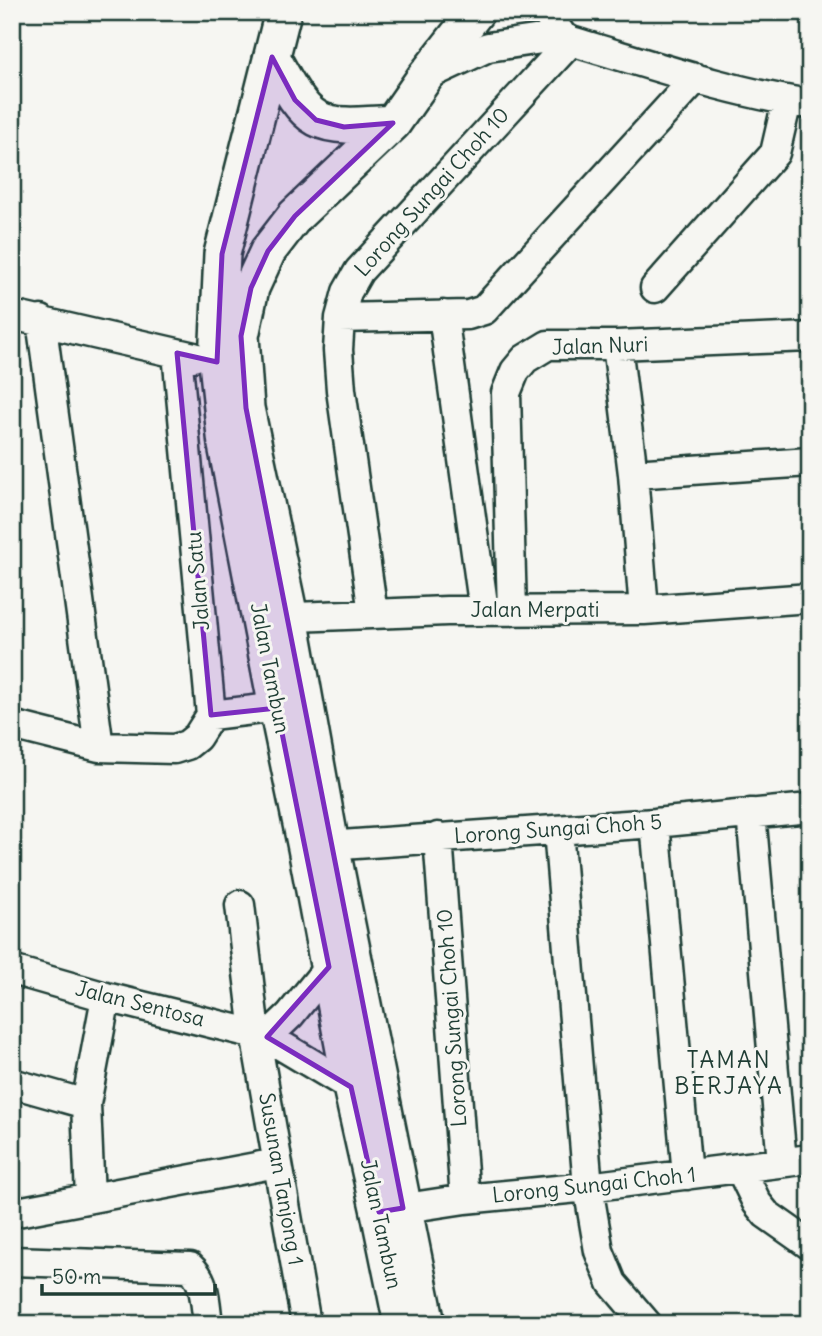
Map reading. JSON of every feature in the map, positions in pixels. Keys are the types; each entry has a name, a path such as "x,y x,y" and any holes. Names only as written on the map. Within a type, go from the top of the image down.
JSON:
{"main road":[{"name":"Jalan Tambun","path":"275,618 226,445 217,362 222,254 283,12"},
{"name":"Jalan Tambun","path":"401,1324 391,1210 275,618 246,408 241,336 251,288 268,251 295,216 393,122 476,12"},
{"path":"272,57 295,100 316,120 344,127 393,122"},
{"name":"Jalan Tambun","path":"319,846 330,967 351,1087 427,1324"}],"street":[{"path":"546,12 567,39"},
{"path":"425,77 488,47 567,39 696,78 799,102 775,153 655,288"},
{"name":"Lorong Sungai Choh 10","path":"373,613 341,390 338,350 340,318 347,292 359,271 567,39"},
{"path":"340,318 443,316 476,314 484,310 696,78"},
{"path":"12,315 217,362"},
{"path":"443,316 484,611"},
{"path":"41,320 99,747"},
{"name":"Jalan Nuri","path":"512,611 506,393 515,371 525,359 548,345 617,345 810,337"},
{"path":"617,345 633,474 644,610"},
{"name":"Jalan Satu","path":"177,353 211,715"},
{"path":"633,474 810,461"},
{"name":"Jalan Merpati","path":"275,618 373,613 644,610 810,597"},
{"path":"12,725 99,747 174,749 187,745 197,737 211,715 291,706"},
{"name":"Lorong Sungai Choh 5","path":"319,846 655,823 810,807"},
{"path":"751,813 796,1160"},
{"path":"655,823 687,1175"},
{"path":"558,830 588,1187 599,1251 612,1283 647,1324"},
{"name":"Lorong Sungai Choh 10","path":"438,837 465,1199"},
{"name":"Susunan Tanjong 1","path":"240,905 261,1035 277,1163 306,1324"},
{"path":"261,1035 296,1008 330,967"},
{"name":"Jalan Sentosa","path":"12,970 106,997 261,1035 351,1087"},
{"path":"90,1198 86,1104 106,997"},
{"path":"12,1083 86,1104"},
{"name":"Lorong Sungai Choh 1","path":"391,1210 796,1160"},
{"path":"12,1213 277,1163"},
{"path":"740,1168 757,1203 766,1214 810,1245"},
{"path":"12,1261 190,1267 202,1282 208,1324"}],"highlighted area":[{"path":"272,57 295,100 316,120 344,127 393,123 295,216 268,251 251,288 241,336 246,408 403,1208 379,1212 351,1087 267,1037 329,967 277,708 211,715 177,353 217,362 222,254"}],"district":[{"name":"TAMAN BERJAYA","path":"729,1073"}]}
